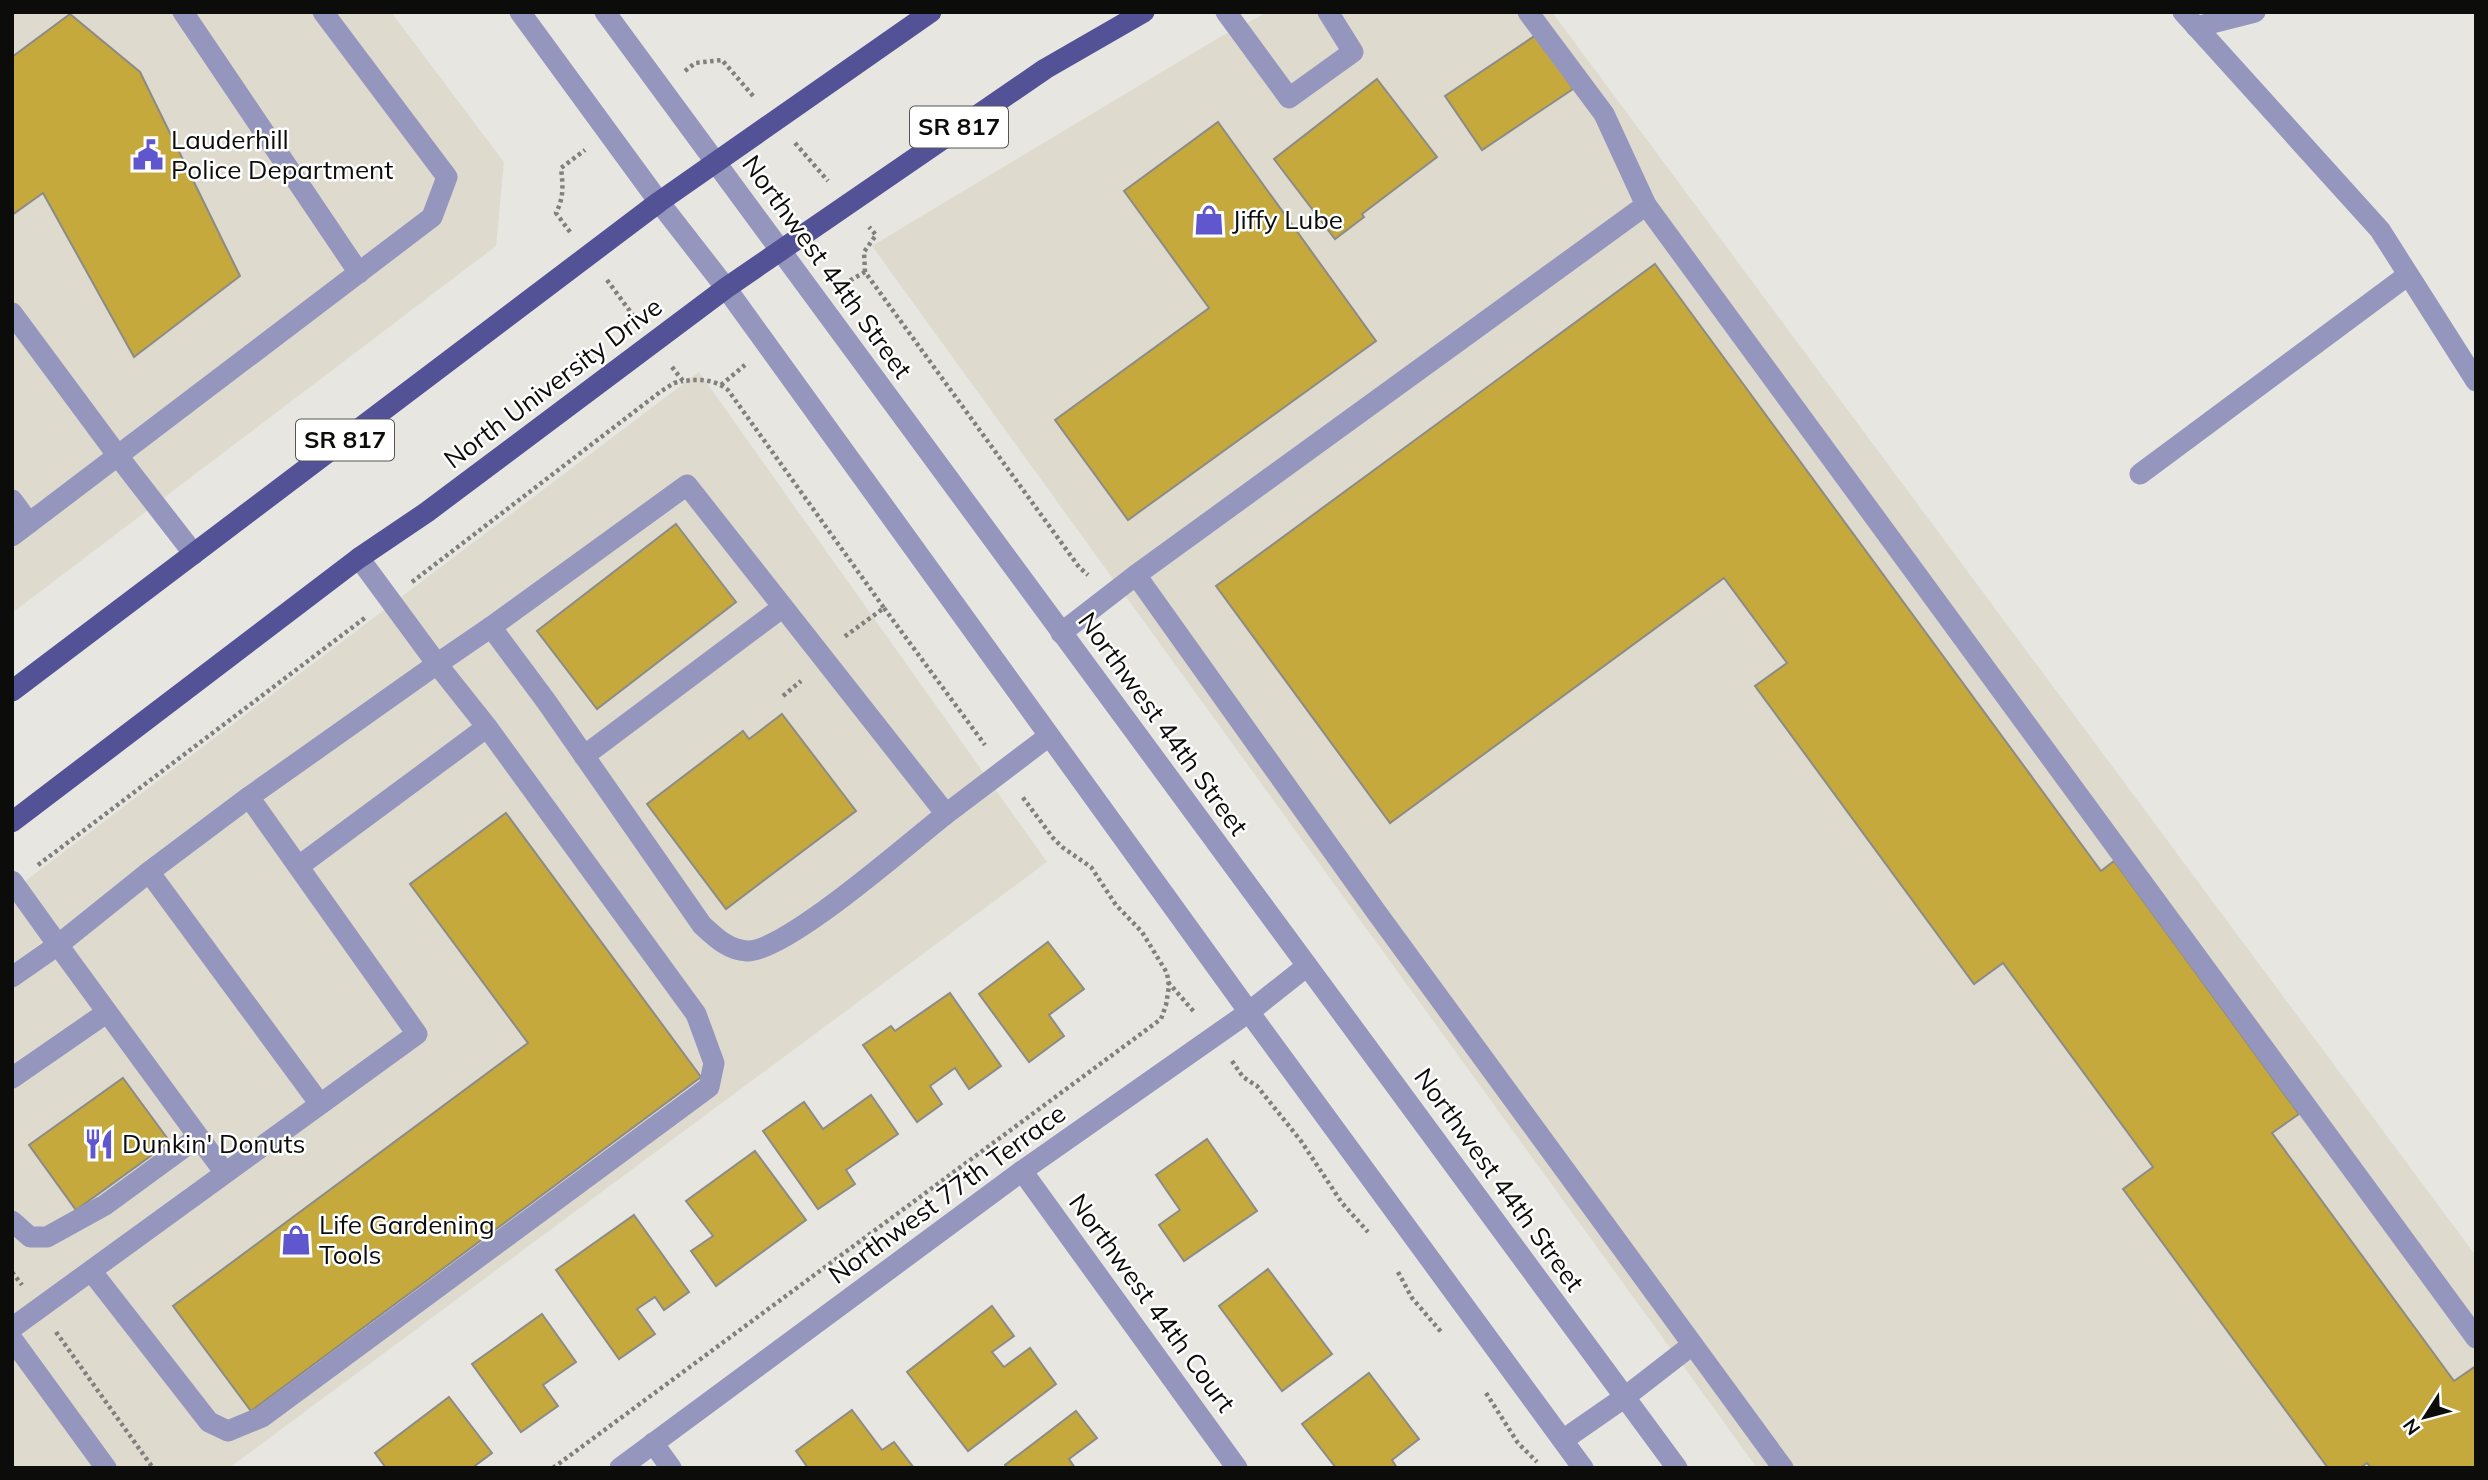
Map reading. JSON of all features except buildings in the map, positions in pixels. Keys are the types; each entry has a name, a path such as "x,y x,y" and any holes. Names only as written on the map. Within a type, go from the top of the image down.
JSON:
{"main road":[{"name":"SR 817","path":"12,691 659,202 931,12"},
{"name":"North University Drive","path":"12,822 359,558 426,512 726,288 1045,69 1144,12"}],"street":[{"path":"184,12 359,273"},
{"path":"12,500 21,530 432,217 447,177 323,12"},
{"path":"520,12 659,202 726,288 1249,1012 1583,1468"},
{"name":"Northwest 44th Street","path":"605,12 815,301 876,380 1677,1468"},
{"path":"1226,12 1289,98 1353,51 1328,12"},
{"path":"1528,12 1604,114 1646,205 2476,1338"},
{"path":"2189,20 2255,12"},
{"path":"2189,20 2380,230 2476,380"},
{"path":"1061,633 1136,575 1646,205"},
{"path":"2140,474 2408,275"},
{"path":"12,313 194,554"},
{"path":"12,977 58,945 149,872 250,797 687,485 946,814"},
{"path":"92,1272 209,1422 228,1431 262,1417 709,1087 714,1063 696,1014 487,727 388,600 359,558"},
{"path":"1136,575 1385,924 1783,1468"},
{"path":"584,756 783,607"},
{"path":"491,627 702,925 723,944 748,951 772,945 811,921 1049,736"},
{"path":"299,866 487,727"},
{"path":"12,1328 417,1034 250,797"},
{"path":"149,872 320,1104"},
{"path":"13,882 225,1173"},
{"name":"Northwest 77th Terrace","path":"620,1468 1023,1171 1249,1012 1307,966"},
{"path":"12,1078 106,1013"},
{"path":"12,1221 30,1237 47,1237 105,1205 198,1138"},
{"name":"Northwest 44th Court","path":"1023,1171 1237,1468"},
{"path":"12,1339 106,1468"},
{"path":"1563,1440 1625,1397 1692,1345"},
{"path":"653,1443 671,1468"}],"path":[{"path":"815,301 865,272 1079,567 1109,596"},
{"path":"553,1468 1161,1018 1166,1005 1167,973 1142,932 1116,905 1091,867 1053,838 728,390 721,385 768,346"},
{"path":"13,882 660,392 683,381"},
{"path":"783,696 839,642 884,608"},
{"path":"1168,982 1215,1036 1243,1077 1257,1086 1301,1141 1342,1203 1369,1233"},
{"path":"1393,1265 1412,1298 1446,1338"},
{"path":"12,1272 153,1468"},
{"path":"1484,1390 1518,1443 1542,1468"}],"shaded area":[{"path":"12,12 391,12 504,162 496,246 12,613"},
{"path":"1268,12 1552,12 2476,1256 2476,1468 1757,1468 872,246 1220,37"},
{"path":"699,372 1047,862 229,1468 12,1468 12,891"}],"place":[{"name":"Lauderhill Police Department","path":"148,155"},
{"name":"Jiffy Lube","path":"1209,220"},
{"name":"Dunkin' Donuts","path":"99,1144"},
{"name":"Life Gardening Tools","path":"296,1240"}]}
